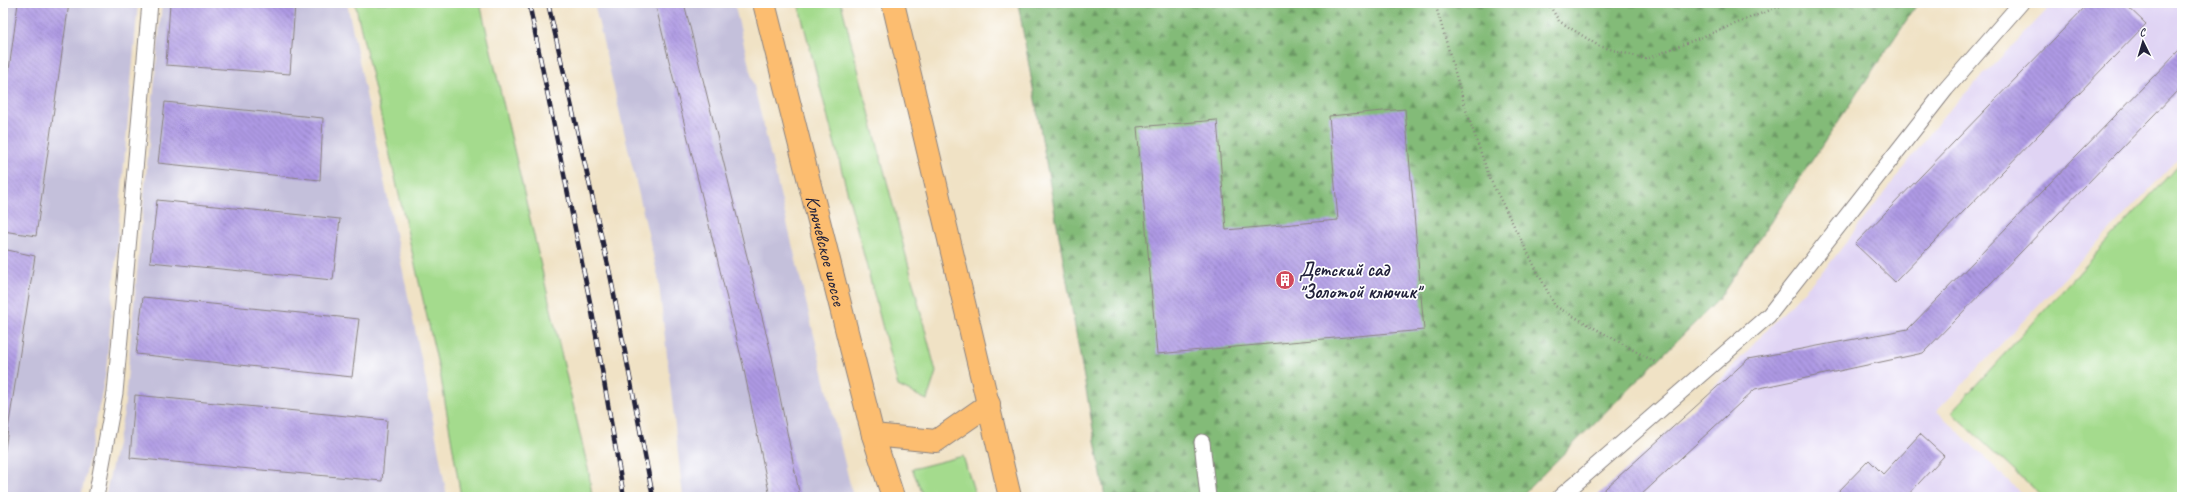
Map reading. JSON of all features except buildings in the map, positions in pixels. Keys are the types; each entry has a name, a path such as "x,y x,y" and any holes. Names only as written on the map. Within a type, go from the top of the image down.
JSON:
{"main road":[{"name":"Ключевское шоссе","path":"764,3 873,435 893,497"},
{"path":"893,3 1010,497"},
{"path":"873,435 936,441 989,404"}],"lane":[{"path":"96,497 115,393 150,3"},
{"path":"1560,497 1769,315 1946,89 2021,3"},
{"path":"1202,442 1208,497"}],"path":[{"path":"1435,3 1466,110 1490,179 1555,306 1655,362"},
{"path":"1548,3 1559,21 1599,46 1646,59 1788,3"}],"shaded area":[{"path":"3,3 138,3 106,372 81,497 3,497"},
{"path":"162,3 347,3 426,382 447,497 105,497 124,412"},
{"path":"594,3 734,3 853,497 683,497 658,276"},
{"path":"2054,3 2182,3 2182,155 1937,411 2025,497 1610,497 1830,263 1945,114"}],"green space":[{"path":"355,3 480,3 589,473 592,497 461,497 441,378"},
{"path":"798,3 841,3 936,372 927,400 898,386"},
{"path":"1018,3 1918,3 1718,300 1520,497 1105,497"},
{"path":"2182,161 2182,497 2042,497 1951,412"},
{"path":"963,456 976,497 924,497 912,469"}],"railway":[{"path":"529,3 592,312 624,497"},
{"path":"548,3 610,274 653,497"}],"place":[{"name":"Детский сад \"Золотой ключик\"","path":"1285,280"}]}
